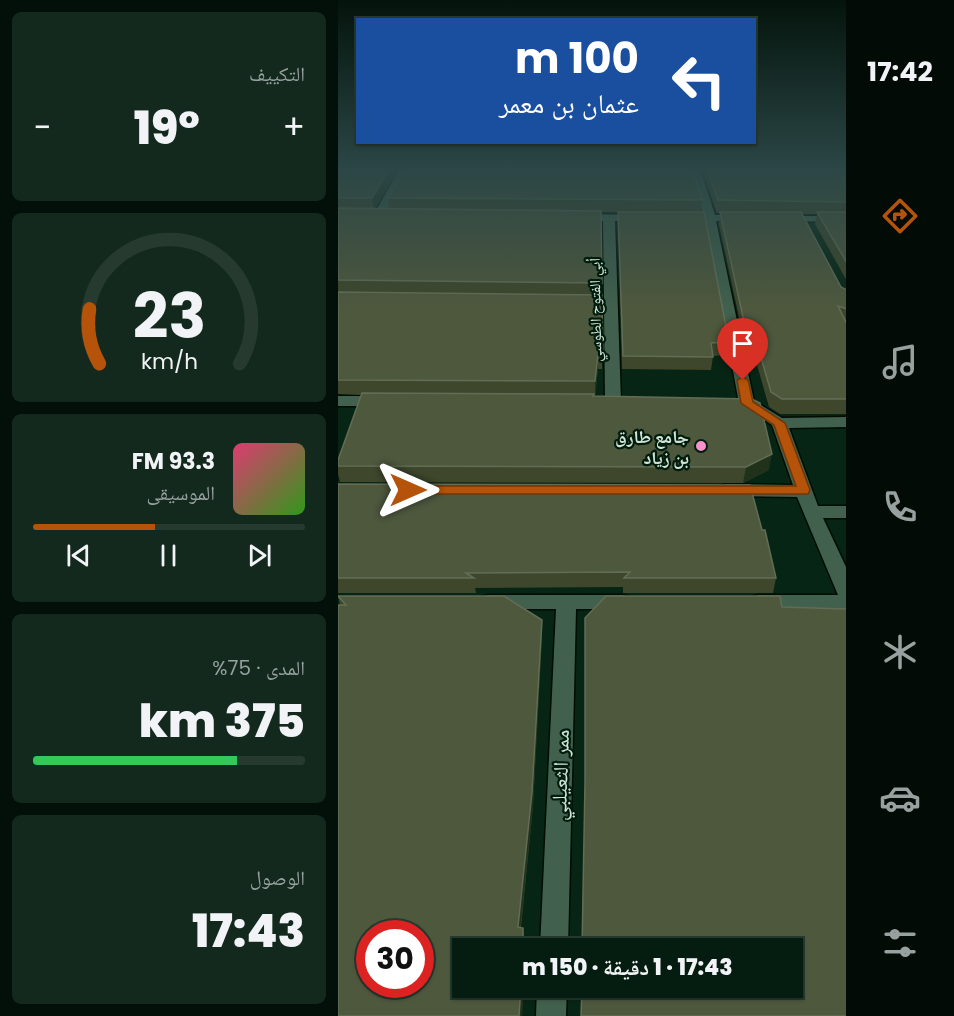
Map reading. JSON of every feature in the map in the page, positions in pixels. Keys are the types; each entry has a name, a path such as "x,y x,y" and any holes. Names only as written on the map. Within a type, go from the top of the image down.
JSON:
{"street":[{"path":"563,217 763,218 807,224 846,219"},
{"name":"أبي الفتوح الطوسي","path":"609,217 613,402"},
{"path":"710,218 742,403 779,423 846,422"},
{"path":"563,303 611,303"},
{"path":"338,401 398,401"},
{"path":"779,423 811,512 846,592"},
{"path":"708,490 804,490"},
{"path":"811,512 846,512"},
{"path":"463,602 648,602"},
{"name":"ممر الثعيلبي","path":"554,938 566,602"},
{"path":"741,602 846,602"},
{"path":"551,1016 552,998"}],"building":[{"path":"338,215 601,215 602,283 338,280"},
{"path":"618,215 705,215 729,342 711,343 713,357 623,356"},
{"path":"721,215 803,215 841,287 847,290 847,309 838,306 847,324 847,399 782,399 771,392 757,344 754,340 748,340"},
{"path":"819,215 847,215 847,263"},
{"path":"338,292 602,295 603,354 598,354 595,381 338,380"},
{"path":"362,393 594,394 593,396 752,399 760,403 772,454 746,467 338,466 338,460"},
{"path":"338,484 750,485 762,530 765,530 776,578 624,578 630,572 466,573 474,578 338,578"},
{"path":"338,596 504,596 542,620 532,792 518,927 523,928 523,938 452,938 452,998 520,998 519,1016 338,1016 338,605 346,605"},
{"path":"606,596 780,596 782,607 847,609 847,1016 581,1016 582,998 803,998 803,938 582,938 585,618"}],"place":[{"name":"جامع طارق بن زياد","path":"701,446"}],"route":[{"path":"408,490 804,490 779,423 747,403 743,380"}]}
